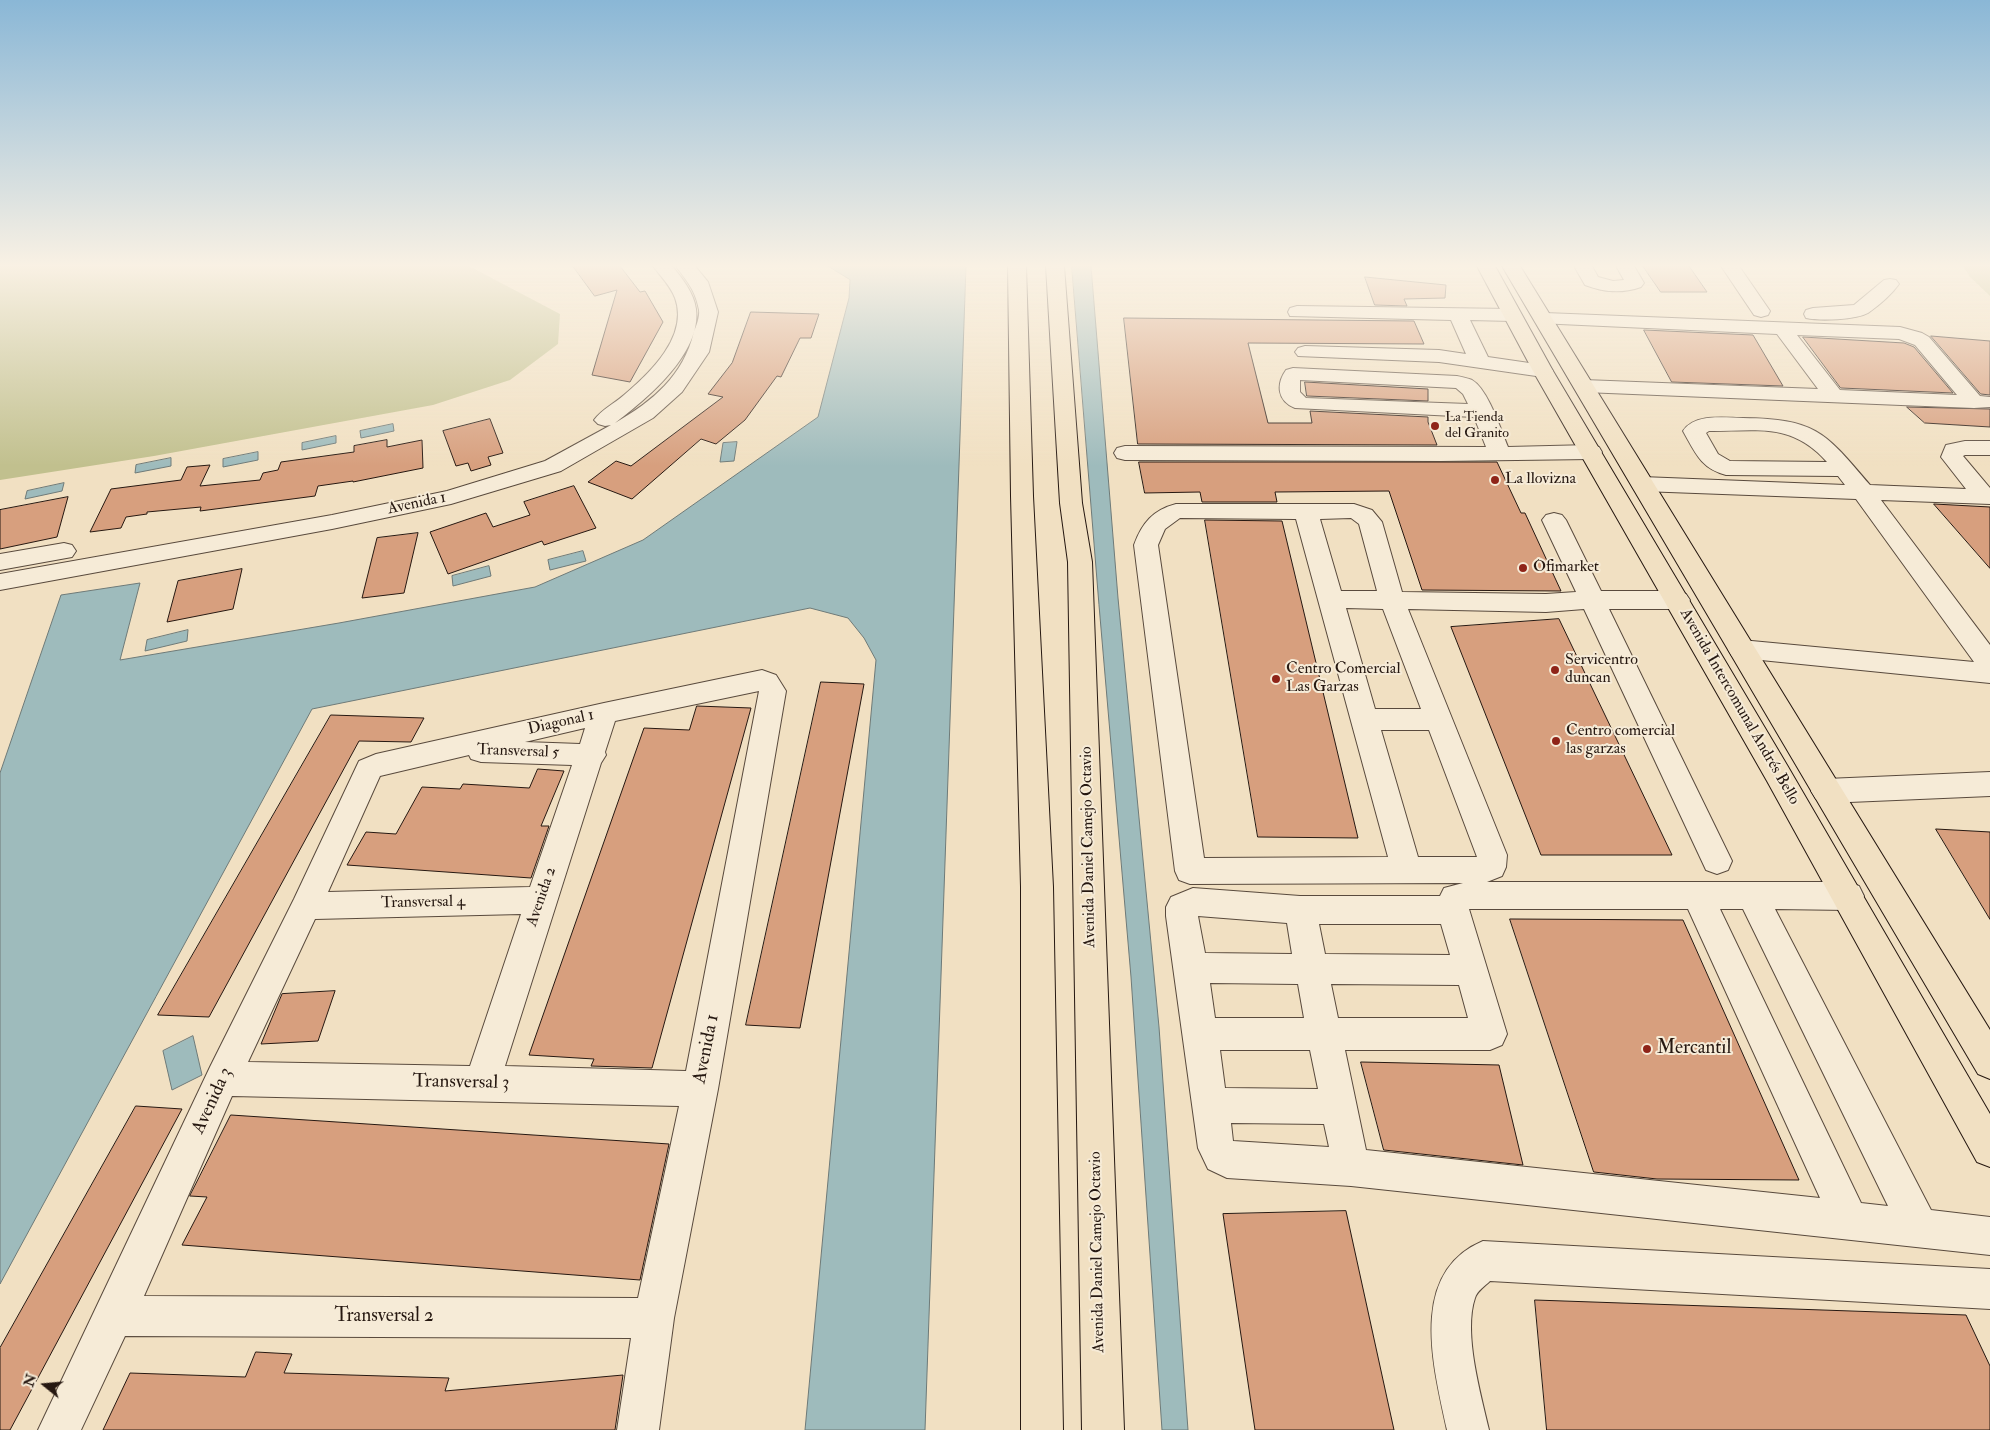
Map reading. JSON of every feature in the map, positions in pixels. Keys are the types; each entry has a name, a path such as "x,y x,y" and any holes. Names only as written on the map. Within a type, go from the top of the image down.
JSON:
{"main road":[{"path":"1019,333 1036,887 1042,1430"},
{"name":"Avenida Daniel Camejo Octavio","path":"1060,333 1071,503 1080,562 1103,1430"},
{"name":"Avenida Intercomunal Andrés Bello","path":"1535,333 1543,371 1848,896 1990,1149"},
{"name":"Avenida Intercomunal Andrés Bello","path":"1545,333 1584,386 1990,1062"}],"street":[{"name":"Avenida 1","path":"0,582 129,549 448,483 505,466 553,448 599,424 629,403 654,379 670,358 682,333"},
{"name":"Avenida 1","path":"0,562 129,549 332,522 451,497 553,466 646,414 674,388 699,352 704,333"},
{"path":"1416,333 1429,335 1480,362 1543,371"},
{"path":"1305,352 1429,335 1432,333"},
{"path":"1467,333 1480,362"},
{"path":"1787,333 1834,396"},
{"path":"1892,333 1915,337 1922,341 1982,402"},
{"path":"1481,411 1302,404 1296,402 1291,397 1289,381 1293,374 1457,382 1470,388 1481,411 1500,453"},
{"path":"1584,386 1982,402"},
{"path":"1844,469 1726,468 1709,458 1694,431 1705,424 1787,427 1807,434 1824,446 1844,469 1864,492 1990,664"},
{"path":"1988,497 1952,456 1954,450 1990,448"},
{"path":"1126,453 1591,452"},
{"path":"1642,484 1988,497"},
{"path":"1176,511 1306,512 1354,511 1364,515 1370,522 1392,600 1492,855 1491,867 1483,870 1190,871 1146,545 1151,528 1160,519 1176,511"},
{"path":"1306,512 1407,871"},
{"path":"1554,520 1717,861"},
{"path":"1330,599 1546,603 1592,600 1677,600"},
{"path":"1741,649 1990,673"},
{"name":"Avenida 1","path":"638,1430 654,1318 700,1088 773,691 768,682 756,680"},
{"name":"Diagonal 1","path":"368,771 376,766 444,749 756,680"},
{"name":"Avenida 2","path":"482,1083 540,900 592,755 604,713"},
{"path":"1364,719 1440,720"},
{"name":"Transversal 5","path":"444,749 592,755"},
{"name":"Avenida 3","path":"59,1430 368,771"},
{"path":"1826,791 1990,784"},
{"path":"1201,1034 1490,1034 1453,910 1455,898 1473,895 1848,896"},
{"path":"1698,896 1850,1221"},
{"path":"1752,896 1919,1228"},
{"name":"Transversal 4","path":"306,906 540,900"},
{"path":"1453,910 1300,910 1193,902 1182,907 1216,1148 1221,1156 1227,1159 1351,1167 1990,1236"},
{"path":"1300,910 1351,1167"},
{"path":"1191,968 1470,970"},
{"name":"Transversal 3","path":"222,1079 700,1088"},
{"path":"1211,1105 1339,1107"},
{"path":"1468,1430 1451,1344 1454,1306 1461,1283 1483,1261 1990,1289"},
{"name":"Transversal 2","path":"114,1316 654,1318"}],"shaded area":[{"path":"0,333 559,333 558,344 510,380 433,405 154,456 0,480"}],"water":[{"path":"840,333 964,333 925,1430 805,1430 876,660 864,638 848,618 810,608 312,709 0,1284 0,773 61,595 140,583 120,660 535,587 643,540 818,417"},
{"path":"1077,333 1096,333 1118,598 1159,1027 1188,1430 1162,1430 1131,977"},
{"path":"393,424 394,431 361,438 360,431"},
{"path":"336,436 336,443 302,450 302,443"},
{"path":"737,442 734,461 720,462 723,443"},
{"path":"258,452 258,460 223,467 223,459"},
{"path":"171,458 171,466 135,473 136,465"},
{"path":"64,483 62,491 25,499 27,491"},
{"path":"583,551 586,561 550,570 548,560"},
{"path":"489,566 491,576 453,586 452,576"},
{"path":"188,630 187,641 145,651 147,640"},
{"path":"193,1036 202,1075 172,1090 163,1051"}],"building":[{"path":"604,333 657,333 630,382 592,375"},
{"path":"743,333 813,333 811,338 800,338 781,377 777,376 745,420 716,444 701,439 632,499 588,482 616,461 631,466 723,397 708,394 732,363"},
{"path":"1126,333 1419,333 1424,344 1248,343 1268,423 1312,423 1310,411 1428,417 1428,422 1437,445 1138,444"},
{"path":"1645,333 1753,335 1783,386 1672,382"},
{"path":"1931,336 1990,341 1990,395 1981,394"},
{"path":"1803,337 1904,343 1914,347 1953,393 1841,388"},
{"path":"1305,382 1428,389 1428,401 1307,396"},
{"path":"1907,407 1990,409 1990,427 1925,423"},
{"path":"490,419 503,453 488,457 491,465 471,471 468,463 456,466 443,431"},
{"path":"387,440 387,447 422,440 423,468 353,482 318,486 315,496 200,511 201,507 147,512 147,514 126,517 121,528 90,532 111,489 181,480 187,467 210,465 200,486 260,480 263,473 278,470 281,462 354,452 354,446"},
{"path":"1139,462 1497,462 1521,513 1525,513 1561,591 1422,590 1389,491 1275,492 1277,502 1202,502 1200,492 1145,493"},
{"path":"574,486 596,528 544,545 542,541 448,574 430,532 486,513 493,527 530,515 524,502"},
{"path":"68,497 57,537 0,549 0,510"},
{"path":"1934,504 1990,507 1990,568"},
{"name":"Centro Comercial Las Garzas","path":"1205,520 1282,521 1358,838 1258,837"},
{"path":"418,533 404,593 362,598 377,538"},
{"path":"242,569 233,609 167,622 178,581"},
{"name":"Centro comercial las garzas","path":"1559,619 1672,855 1541,855 1451,627"},
{"path":"821,682 864,684 800,1028 746,1025"},
{"path":"697,706 751,708 652,1068 591,1066 594,1059 529,1055 644,728 689,730"},
{"path":"331,715 424,718 411,742 359,741 209,1017 158,1015"},
{"path":"538,769 564,771 541,826 549,826 531,878 347,865 366,832 396,834 422,787 460,789 463,784 529,788"},
{"path":"1936,829 1990,832 1990,919"},
{"name":"Mercantil","path":"1510,919 1683,920 1799,1180 1657,1179 1594,1172"},
{"path":"335,991 318,1041 261,1044 282,994"},
{"path":"1361,1062 1499,1065 1523,1165 1384,1150"},
{"path":"136,1106 182,1109 10,1430 0,1430 0,1348"},
{"path":"231,1115 669,1144 640,1280 182,1245 207,1197 190,1196"},
{"path":"1346,1211 1394,1430 1255,1430 1223,1214"},
{"path":"1535,1300 1966,1315 1990,1366 1990,1430 1547,1430"},
{"path":"256,1352 292,1354 284,1373 449,1378 445,1391 623,1375 615,1430 103,1430 130,1373 245,1377"}],"place":[{"name":"La Tienda del Granito","path":"1435,426"},
{"name":"La llovizna","path":"1495,480"},
{"name":"Ofimarket","path":"1523,568"},
{"name":"Servicentro duncan","path":"1555,670"},
{"name":"Centro Comercial Las Garzas","path":"1276,679"},
{"name":"Centro comercial las garzas","path":"1556,741"},
{"name":"Mercantil","path":"1647,1049"}]}
